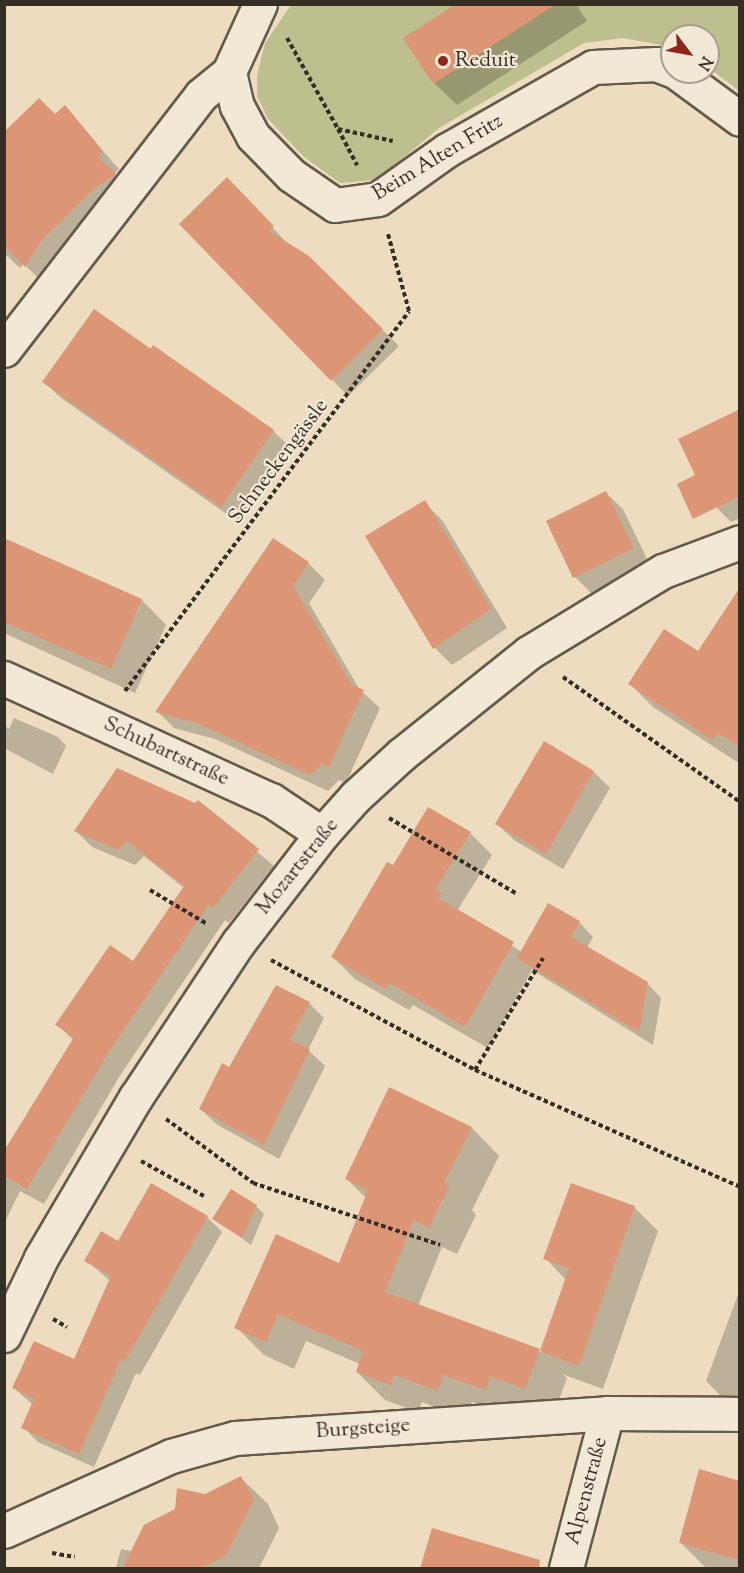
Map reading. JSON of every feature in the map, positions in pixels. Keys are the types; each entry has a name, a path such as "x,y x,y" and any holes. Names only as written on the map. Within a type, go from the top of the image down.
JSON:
{"street":[{"path":"4,350 201,95 229,72 260,4"},
{"name":"Beim Alten Fritz","path":"229,72 237,106 253,136 291,175 335,205 378,199 447,150 593,68 660,66"},
{"name":"Beim Alten Fritz","path":"692,84 740,119"},
{"name":"Mozartstraße","path":"4,1335 41,1258 136,1097 238,943 322,834 355,797 402,754 528,653 663,571 740,542"},
{"name":"Schubartstraße","path":"4,678 271,800 322,834"},
{"name":"Burgsteige","path":"4,1530 171,1456 235,1438 607,1413 740,1414"},
{"name":"Alpenstraße","path":"566,1569 607,1413"}],"path":[{"path":"287,41 338,129 447,150"},
{"name":"Schneckengässle","path":"101,722 409,311 378,199"},
{"path":"528,653 740,802"},
{"path":"355,797 517,894"},
{"path":"150,890 238,943 475,1070 740,1187"},
{"path":"475,1070 543,958"},
{"path":"136,1097 253,1183 440,1245"},
{"path":"109,1143 204,1196"}],"green space":[{"path":"291,5 739,5 739,91 720,76 720,24 660,24 660,45 623,38 584,43 439,128 377,180 340,183 304,157 268,119 257,96 257,76 265,43"}],"building":[{"name":"Reduit","path":"456,4 556,4 433,84 403,38"},
{"path":"39,98 55,114 65,105 103,151 98,157 116,174 95,188 41,241 25,267 4,245 4,132"},
{"path":"227,177 274,226 269,231 309,256 383,329 331,381 179,224"},
{"path":"94,309 151,349 153,345 274,430 221,507 42,382"},
{"path":"740,409 740,496 693,519 677,484 695,475 678,439"},
{"path":"606,491 634,548 573,578 546,521"},
{"path":"425,500 491,609 433,649 365,536"},
{"path":"4,538 142,599 111,669 4,622"},
{"path":"273,538 309,562 293,586 352,685 364,690 329,767 322,764 310,775 197,723 155,712"},
{"path":"740,587 740,747 718,733 713,740 628,684 664,629 698,651"},
{"path":"544,741 594,771 546,854 495,824"},
{"path":"117,768 195,803 198,800 259,849 213,908 208,905 105,1058 27,1189 4,1176 4,1151 74,1037 55,1025 110,945 133,961 184,886 127,841 118,850 74,831"},
{"path":"428,807 471,832 435,889 442,893 438,898 514,942 465,1027 390,983 386,989 331,957 387,862 393,865"},
{"path":"548,903 580,921 571,937 648,982 639,1032 517,958"},
{"path":"276,985 310,1002 290,1040 310,1049 264,1145 199,1109 222,1063 229,1067"},
{"path":"389,1087 472,1127 444,1183 449,1186 429,1228 414,1220 385,1292 540,1349 525,1389 490,1376 486,1390 444,1375 438,1391 394,1375 391,1385 356,1372 363,1351 278,1314 266,1342 234,1328 276,1234 339,1263 368,1190 345,1179"},
{"path":"151,1183 208,1216 125,1361 121,1359 79,1454 21,1428 34,1399 12,1388 34,1341 74,1359 111,1276 84,1261 101,1231 118,1241"},
{"path":"571,1183 635,1206 579,1366 540,1351 569,1268 543,1259"},
{"path":"231,1189 257,1205 242,1238 212,1219"},
{"path":"699,1469 740,1481 740,1560 679,1543"},
{"path":"241,1476 254,1500 226,1555 200,1569 122,1569 144,1525 175,1509 177,1488 205,1494"},
{"path":"432,1528 540,1560 539,1569 420,1569"}],"place":[{"name":"Reduit","path":"443,61"}]}
